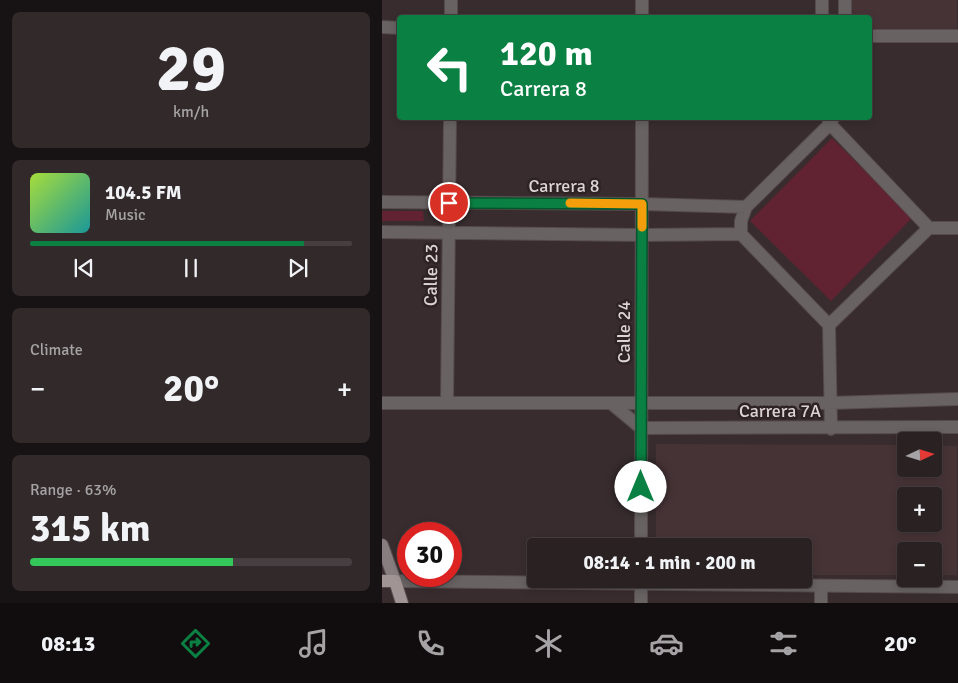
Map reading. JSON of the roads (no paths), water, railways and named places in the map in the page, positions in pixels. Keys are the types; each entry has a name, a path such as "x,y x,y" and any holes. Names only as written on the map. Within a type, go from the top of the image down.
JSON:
{"main road":[{"path":"382,545 388,581 402,603"}],"street":[{"path":"451,15 452,0"},
{"path":"642,0 642,15"},
{"path":"822,0 822,15"},
{"path":"845,0 845,15"},
{"path":"382,27 397,28"},
{"path":"872,36 958,36"},
{"name":"Calle 23","path":"447,403 450,120"},
{"name":"Calle 24","path":"641,538 642,120"},
{"path":"741,234 746,207 830,120 929,228"},
{"name":"Carrera 8","path":"382,202 642,204 746,207"},
{"path":"829,325 929,228 958,228"},
{"path":"382,232 642,235 741,234 829,325 831,429"},
{"name":"Carrera 7A","path":"382,403 611,403 642,401 830,403 958,399"},
{"path":"611,403 641,428"},
{"name":"Carrera 7A","path":"641,428 831,429 958,427"},
{"path":"388,581 527,581"},
{"path":"812,586 958,587"},
{"path":"821,586 821,603"},
{"path":"641,588 641,603"}]}
